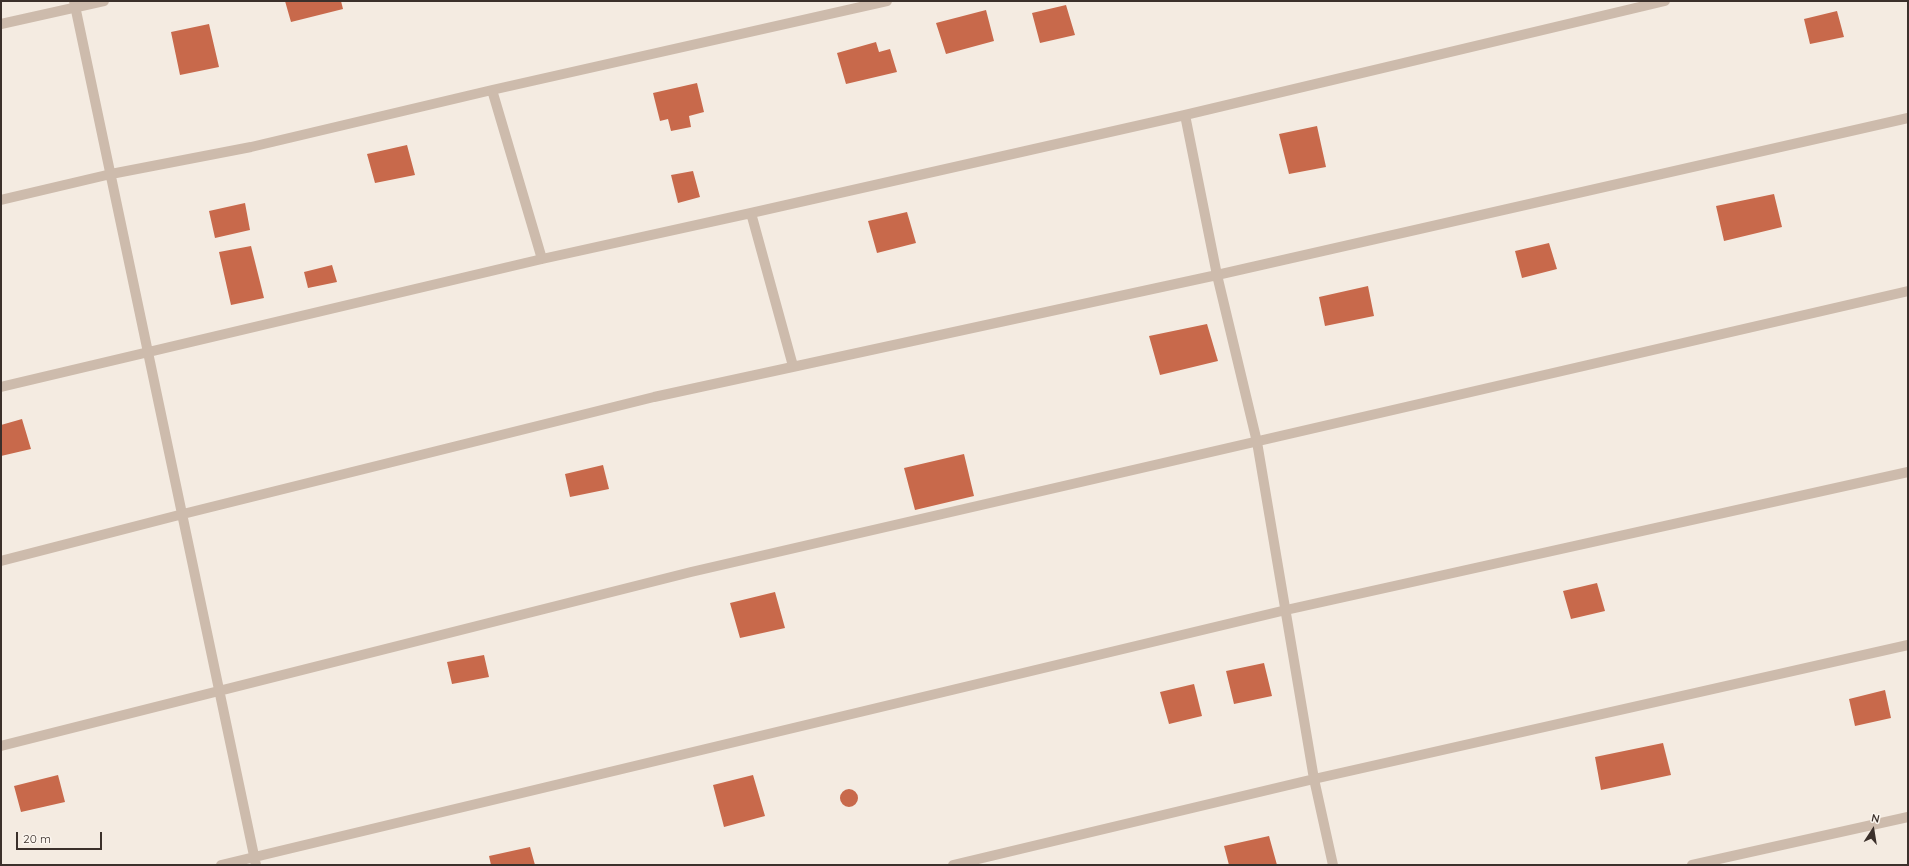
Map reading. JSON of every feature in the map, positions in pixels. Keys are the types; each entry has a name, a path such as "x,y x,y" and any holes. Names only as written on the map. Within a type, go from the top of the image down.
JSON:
{"street":[{"path":"1,24 74,4 104,1"},
{"path":"1,200 111,174 251,147 492,90 887,1"},
{"path":"1,387 542,259 1185,115 1665,1"},
{"path":"74,4 256,861"},
{"path":"492,90 542,259"},
{"path":"1185,115 1217,275 1257,442 1314,779 1333,865"},
{"path":"1,561 183,514 654,397 1217,275 1908,118"},
{"path":"751,213 793,366"},
{"path":"1,746 691,572 1908,291"},
{"path":"221,865 256,861 1286,610 1908,472"},
{"path":"953,865 1314,779 1908,645"},
{"path":"1692,865 1908,817"}],"building":[{"path":"285,1 341,1 343,9 291,22"},
{"path":"1066,5 1075,35 1040,43 1032,13"},
{"path":"986,10 994,41 946,54 936,23"},
{"path":"1837,11 1844,37 1810,44 1804,19"},
{"path":"209,24 219,67 180,75 171,32"},
{"path":"876,42 879,52 890,49 897,72 846,84 837,53"},
{"path":"697,83 704,112 689,116 691,127 671,131 668,119 660,121 653,93"},
{"path":"1317,126 1326,167 1289,174 1279,134"},
{"path":"407,145 415,175 375,183 367,154"},
{"path":"693,171 700,197 678,203 671,175"},
{"path":"1774,194 1782,227 1724,241 1716,206"},
{"path":"245,203 250,230 215,238 209,211"},
{"path":"907,212 916,243 877,253 868,221"},
{"path":"1549,243 1557,269 1522,278 1515,251"},
{"path":"251,246 264,298 231,305 219,252"},
{"path":"332,265 337,282 308,288 304,272"},
{"path":"1368,286 1374,316 1325,326 1319,297"},
{"path":"1207,324 1218,361 1160,375 1149,336"},
{"path":"22,419 31,449 1,456 1,425"},
{"path":"964,454 974,496 915,510 904,468"},
{"path":"603,465 609,489 570,497 565,474"},
{"path":"1597,583 1605,611 1571,619 1563,591"},
{"path":"775,592 785,628 740,638 730,603"},
{"path":"484,655 489,677 452,684 447,662"},
{"path":"1264,663 1272,696 1234,704 1226,671"},
{"path":"1194,684 1202,716 1169,724 1160,692"},
{"path":"1885,690 1891,718 1855,726 1849,699"},
{"path":"1663,743 1671,775 1601,790 1595,757"},
{"path":"58,775 65,802 21,812 14,786"},
{"path":"753,775 765,816 724,827 713,785"},
{"path":"849,789 853,790 857,794 857,802 853,806 849,807 845,806 841,802 840,798 841,794 845,790"},
{"path":"1269,836 1277,865 1229,865 1224,846"},
{"path":"530,847 535,865 491,865 489,856"}]}
